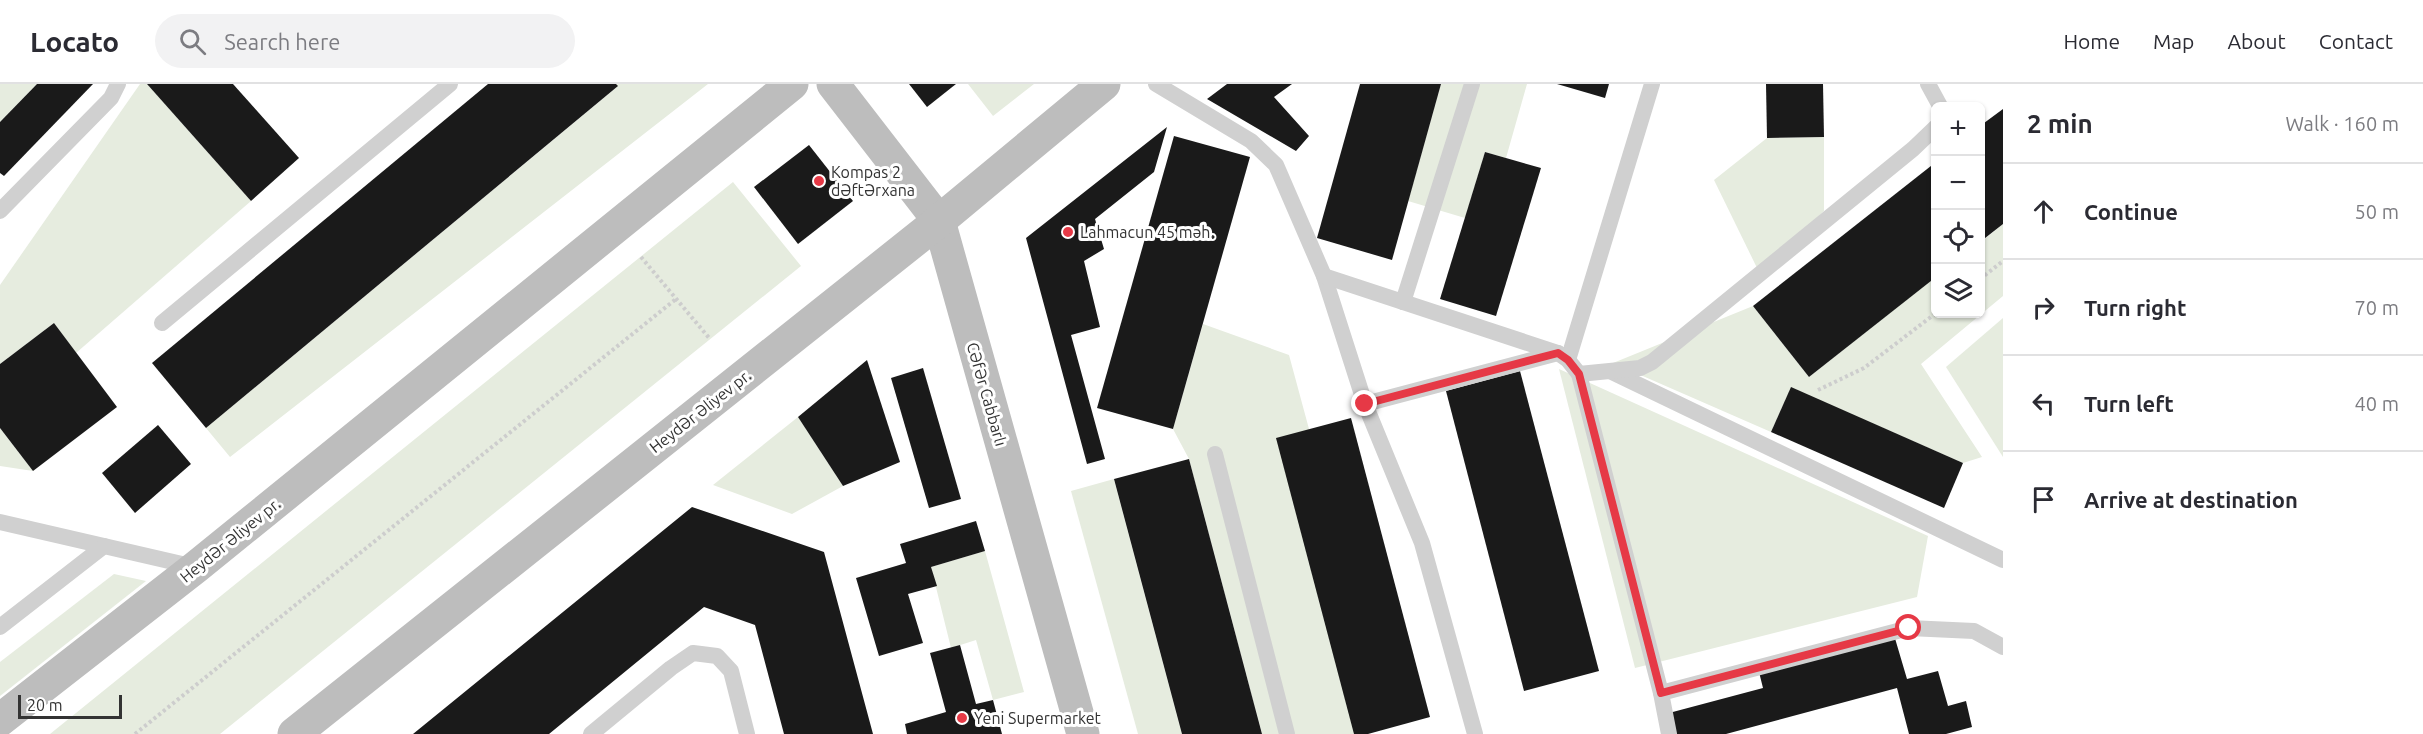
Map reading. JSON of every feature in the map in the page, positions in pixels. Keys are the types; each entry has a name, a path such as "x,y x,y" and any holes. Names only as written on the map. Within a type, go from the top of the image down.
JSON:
{"main road":[{"name":"Heydər Əliyev pr.","path":"0,720 196,567 792,84"},
{"name":"Cəfər Cabbarlı","path":"832,84 939,221 1083,734"},
{"name":"Heydər Əliyev pr.","path":"294,734 939,221 1104,84"}],"lane":[{"path":"0,211 111,98 118,84"},
{"path":"162,323 450,84"},
{"path":"1156,84 1251,141 1276,165 1324,276 1365,404 1422,543 1475,734"},
{"path":"1403,302 1472,84"},
{"path":"1563,357 1652,84"},
{"path":"1928,84 1938,102"},
{"path":"1579,374 1640,368 1652,362 1913,149 1931,131"},
{"path":"1324,276 1563,357 1579,374 1661,693 1669,734"},
{"path":"1365,404 1563,357"},
{"path":"1610,371 2003,560"},
{"path":"1215,454 1287,734"},
{"path":"0,522 196,567"},
{"path":"0,627 104,546"},
{"path":"1661,693 1909,628 1974,631 2003,647"},
{"path":"591,734 671,668 693,653 717,656 731,671 747,734"}],"path":[{"path":"641,257 710,339"},
{"path":"1985,275 2003,261"},
{"path":"135,734 676,299"},
{"path":"1818,390 1864,368 1931,316"}],"shaded area":[{"path":"0,84 37,84 0,122"},
{"path":"140,84 147,84 251,201 76,353 54,323 0,364 0,285"},
{"path":"616,84 708,84 230,457 206,428 617,87"},
{"path":"968,84 1034,84 993,116"},
{"path":"1441,84 1527,84 1506,158 1485,152 1465,218 1408,201"},
{"path":"1824,137 1824,211 1759,272 1714,180 1767,138"},
{"path":"733,182 801,266 220,734 50,734"},
{"path":"2003,224 2003,296 1985,311 1985,264 1985,239"},
{"path":"1931,280 1931,318 1976,318 1921,364 1982,457 1963,463 1791,388 1771,432 1613,363 1753,306 1809,377"},
{"path":"2003,318 2003,457 1946,367"},
{"path":"1203,324 1289,355 1309,429 1354,734 1262,734 1189,459 1173,429"},
{"path":"1559,369 1928,536 1917,597 1635,668"},
{"path":"798,417 843,486 792,514 713,485"},
{"path":"0,428 33,471 0,466"},
{"path":"1114,479 1182,734 1138,734 1071,491"},
{"path":"985,551 1024,692 993,700 976,640 951,648 931,567"},
{"path":"114,574 146,581 0,696 0,662"}],"building":[{"path":"37,84 93,84 4,176 0,173 0,122"},
{"path":"147,84 233,84 299,158 251,201"},
{"path":"488,84 616,84 618,86 206,428 152,363"},
{"path":"909,84 956,84 927,107"},
{"path":"1227,84 1292,84 1274,97 1309,136 1296,151 1207,99"},
{"path":"1360,84 1441,84 1392,260 1317,238"},
{"path":"1557,84 1609,84 1605,98"},
{"path":"1766,84 1823,84 1824,137 1767,138"},
{"path":"2003,109 2003,224 1985,238 1985,156 1985,122"},
{"path":"1167,127 1154,172 1095,219 1104,249 1084,261 1100,327 1071,335 1105,459 1087,464 1026,238"},
{"path":"1174,136 1250,157 1173,429 1097,408"},
{"path":"809,145 853,201 798,244 754,187"},
{"path":"1485,152 1541,168 1496,316 1440,299"},
{"path":"1931,166 1931,281 1809,377 1753,306"},
{"path":"54,323 117,407 33,471 0,428 0,364"},
{"path":"867,360 900,462 843,486 798,417"},
{"path":"923,368 961,499 929,508 891,378"},
{"path":"1520,371 1599,671 1524,691 1446,391"},
{"path":"1791,387 1963,463 1944,508 1771,432"},
{"path":"1351,418 1430,717 1368,734 1354,734 1276,438"},
{"path":"158,425 191,464 135,513 102,473"},
{"path":"1189,459 1262,734 1182,734 1114,479"},
{"path":"692,507 824,552 873,734 784,734 755,625 704,607 549,734 413,734"},
{"path":"976,521 985,551 931,567 937,586 908,594 923,643 879,656 856,578 906,563 900,544"},
{"path":"1894,635 1907,679 1938,671 1948,706 1966,701 1972,727 1946,734 1909,734 1897,688 1726,734 1675,734 1669,713 1763,688 1759,672"},
{"path":"960,645 976,704 993,700 1002,734 907,734 905,724 946,712 930,653"}],"place":[{"name":"Kompas 2 dəftərxana","path":"819,181"},
{"name":"Lahmacun 45 mәh.","path":"1068,232"},
{"name":"Yeni Supermarket","path":"962,718"}],"route":[{"path":"1365,404 1558,353 1568,360 1579,374 1661,693 1909,628"}]}
